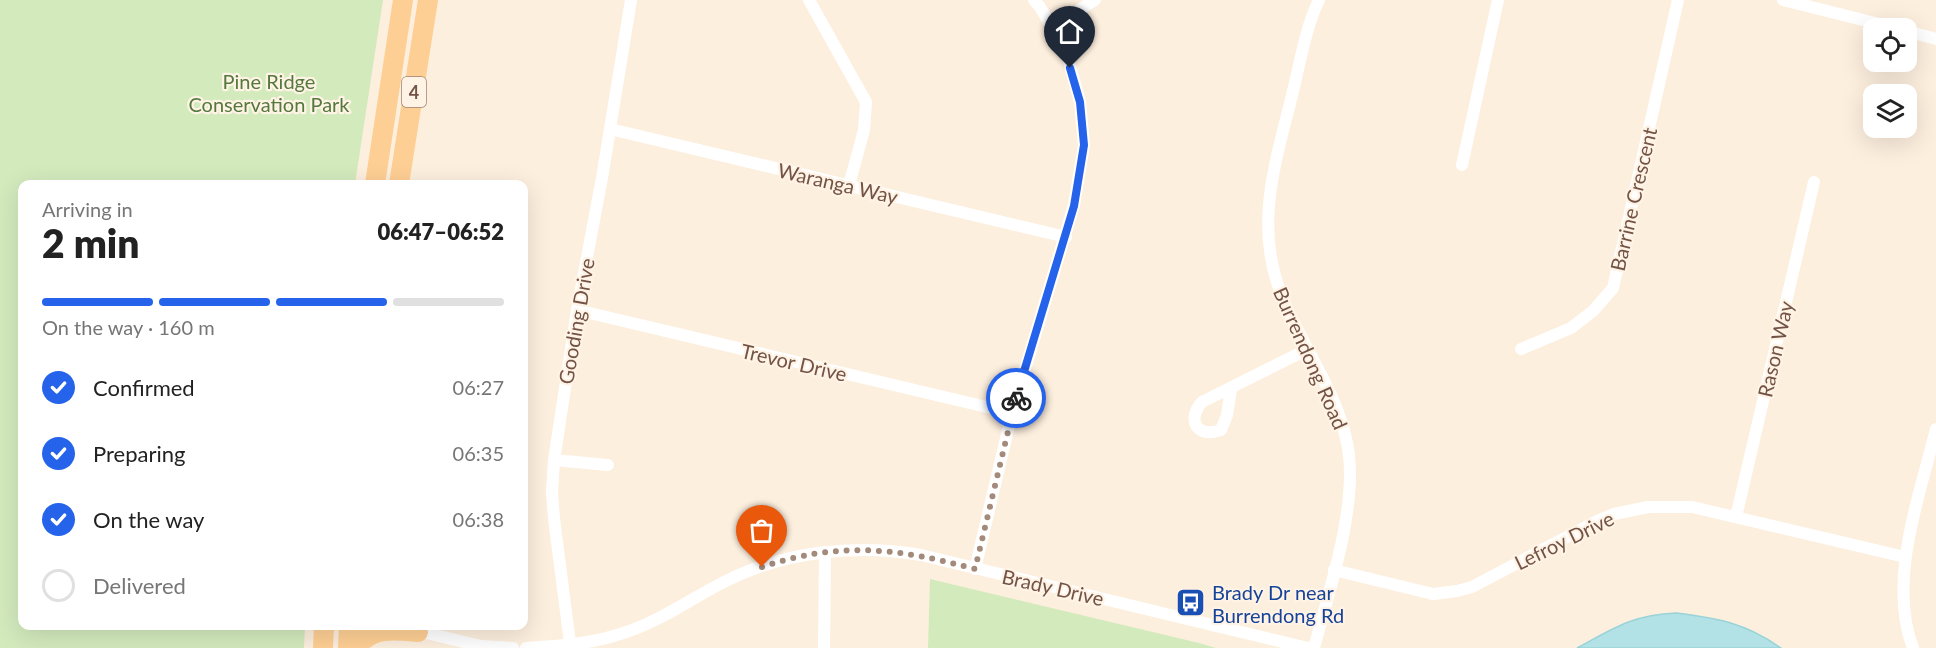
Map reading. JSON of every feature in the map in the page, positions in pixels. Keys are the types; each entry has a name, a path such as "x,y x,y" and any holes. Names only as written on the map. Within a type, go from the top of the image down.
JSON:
{"main road":[{"name":"4","path":"376,180 403,0"},
{"name":"4","path":"400,180 428,0"},
{"path":"348,648 349,630"},
{"path":"356,648 364,638 383,630"}],"street":[{"name":"Gooding Drive","path":"570,643 554,519 552,492 554,460 577,310 631,0"},
{"path":"809,0 866,102 864,130 849,185"},
{"path":"975,569 1012,413 1074,206 1084,145 1080,102 1065,51 1034,0"},
{"path":"1052,27 1095,0"},
{"name":"Burrendong Road","path":"1314,648 1334,570 1350,490 1349,450 1338,411 1276,282 1268,248 1267,210 1272,179 1307,32 1319,0"},
{"path":"1462,165 1498,0"},
{"name":"Barrine Crescent","path":"1521,349 1570,328 1593,311 1613,288 1678,0"},
{"path":"1783,0 1863,20"},
{"path":"1917,35 1936,39"},
{"name":"Waranga Way","path":"610,129 1066,237"},
{"name":"Rason Way","path":"1736,517 1814,182"},
{"name":"Trevor Drive","path":"577,310 1012,413"},
{"path":"1231,388 1308,349"},
{"path":"1913,648 1904,603 1905,557 1936,429"},
{"path":"554,460 608,465"},
{"name":"Lefroy Drive","path":"1334,570 1433,594 1445,594 1472,587 1597,520 1648,507 1678,506 1736,517 1905,557"},
{"name":"Brady Drive","path":"526,648 616,636 656,621 725,581 747,571 776,562 825,552 869,549 921,555 1308,648"},
{"path":"824,648 825,552"},
{"path":"414,630 481,646 513,648"},
{"path":"616,636 621,648"}],"green space":[{"name":"Pine Ridge Conservation Park","path":"0,0 383,0 356,180 18,180 18,630 305,630 304,648 0,648"},
{"path":"930,579 1199,643 1216,648 928,648"}],"water":[{"path":"1676,613 1705,617 1743,627 1781,648 1577,648 1635,620 1647,616"}],"way so far":[{"path":"762,567 800,556 825,552 878,549 921,555 975,569 1016,398"}],"place":[{"name":"Brady Dr near Burrendong Rd","path":"1191,603"}],"route":[{"path":"1016,398 1066,237 1074,206 1084,145 1080,102 1070,68"}]}
